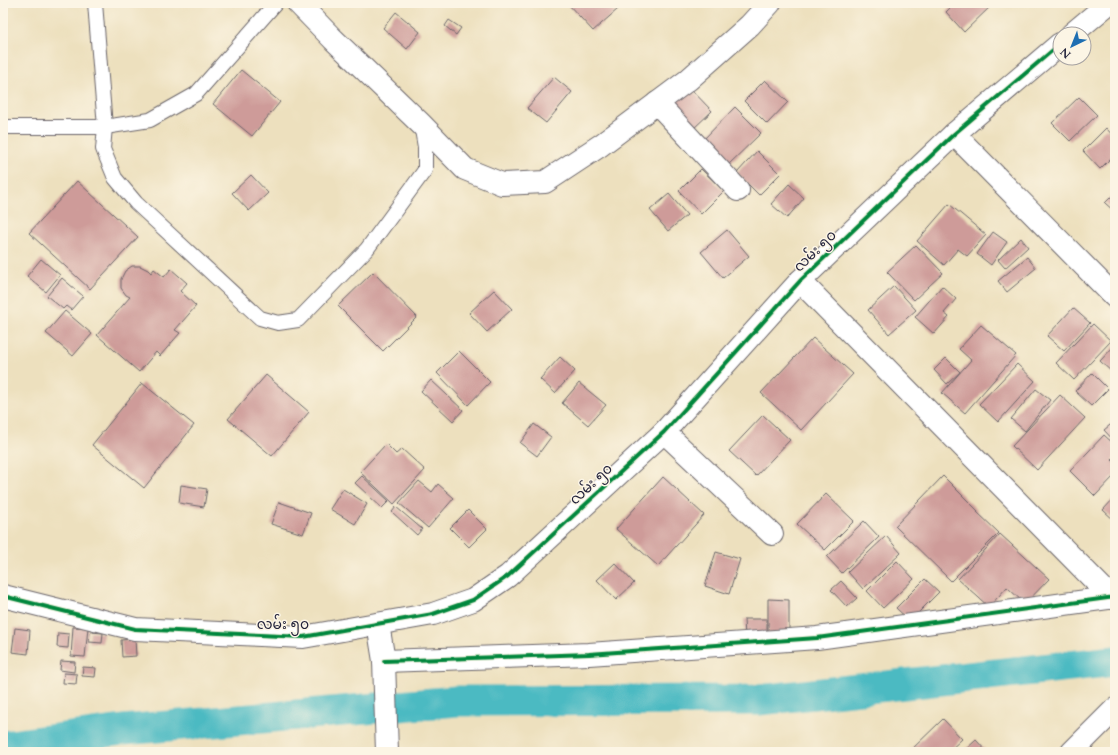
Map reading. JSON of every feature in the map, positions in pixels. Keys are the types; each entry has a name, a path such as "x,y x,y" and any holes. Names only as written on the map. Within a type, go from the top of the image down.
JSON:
{"street":[{"path":"298,3 332,39 421,124 465,169 502,184 545,182 601,144 688,80 750,25 770,3"},
{"path":"1082,26 1109,3"},
{"name":"လမ်း ၅၀","path":"3,596 135,629 303,637 433,614 473,600 508,576 664,432 800,281 954,134 1052,51"},
{"path":"657,103 738,190"},
{"path":"954,134 1115,297"},
{"path":"800,281 1114,597"},
{"path":"664,432 772,534"},
{"path":"384,661 589,654 817,638 1114,597"},
{"path":"378,624 384,661 387,752"},
{"path":"1072,752 1115,709"}],"lane":[{"path":"95,3 105,127 103,149 115,178 136,203 260,318 278,322 298,320 366,249 425,170 425,147 421,124"},
{"path":"3,127 105,127 150,120 196,94 276,3"}],"building":[{"path":"567,3 613,3 618,9 593,31"},
{"path":"955,3 993,4 964,32 946,12"},
{"path":"396,12 420,32 407,49 383,28"},
{"path":"449,20 461,28 456,35 445,26"},
{"path":"241,70 280,102 252,136 213,104"},
{"path":"554,77 572,92 546,123 527,108"},
{"path":"765,80 788,102 767,124 744,101"},
{"path":"688,86 712,111 692,130 668,105"},
{"path":"1079,97 1097,115 1070,141 1052,123"},
{"path":"735,107 761,133 726,167 701,142"},
{"path":"1106,128 1115,138 1115,154 1100,169 1083,151"},
{"path":"757,151 780,174 759,195 737,173"},
{"path":"701,169 724,191 701,214 679,191"},
{"path":"251,175 268,193 249,211 232,193"},
{"path":"77,181 138,237 90,289 29,233"},
{"path":"789,184 804,198 787,218 771,204"},
{"path":"1115,193 1115,212 1105,203"},
{"path":"669,194 687,215 668,231 650,210"},
{"path":"949,204 986,235 967,256 958,249 944,265 917,241"},
{"path":"727,230 749,256 723,278 701,252"},
{"path":"993,232 1007,242 991,265 977,254"},
{"path":"1021,238 1028,247 1005,268 998,260"},
{"path":"916,245 943,273 914,300 887,272"},
{"path":"1027,257 1036,268 1007,292 998,281"},
{"path":"41,259 60,275 46,292 27,276"},
{"path":"132,266 140,266 151,273 154,269 164,277 171,269 187,283 180,291 196,306 175,330 180,333 160,356 156,352 139,372 97,335 130,297 126,295 121,288 121,279 125,271"},
{"path":"373,272 417,317 383,351 338,306"},
{"path":"62,278 83,296 71,310 66,306 63,309 47,296"},
{"path":"894,286 916,310 889,334 868,310"},
{"path":"942,286 956,299 944,313 949,317 934,334 915,317"},
{"path":"494,290 512,309 487,332 469,313"},
{"path":"1073,308 1090,323 1064,351 1047,336"},
{"path":"65,311 92,334 73,356 46,333"},
{"path":"1093,324 1111,341 1074,380 1056,363"},
{"path":"981,325 1016,355 965,413 942,393 971,360 959,349"},
{"path":"813,338 853,374 801,430 761,393"},
{"path":"1115,345 1115,372 1114,374 1100,361"},
{"path":"459,351 490,382 468,405 437,373"},
{"path":"560,357 575,371 555,393 540,379"},
{"path":"946,358 960,372 947,384 934,370"},
{"path":"1017,364 1035,381 998,422 979,404"},
{"path":"1092,373 1108,389 1091,406 1075,391"},
{"path":"266,375 309,412 272,456 228,419"},
{"path":"431,380 463,410 453,421 421,391"},
{"path":"142,383 194,425 144,488 92,445"},
{"path":"579,383 606,405 588,425 562,403"},
{"path":"1036,389 1050,400 1025,431 1011,419"},
{"path":"1060,395 1085,418 1037,470 1012,446"},
{"path":"763,415 790,440 756,476 729,451"},
{"path":"1115,421 1115,442 1104,430"},
{"path":"534,424 551,437 537,456 520,443"},
{"path":"1104,435 1115,445 1115,457 1112,460 1115,463 1115,475 1095,496 1070,471"},
{"path":"386,444 396,454 402,449 425,470 394,504 360,472"},
{"path":"362,476 389,501 382,508 355,483"},
{"path":"943,476 999,533 951,581 895,526"},
{"path":"663,477 704,515 658,566 616,529"},
{"path":"419,481 432,492 438,484 454,498 428,528 399,503"},
{"path":"181,485 207,489 204,507 179,503"},
{"path":"343,489 367,504 355,524 330,509"},
{"path":"826,494 854,521 825,550 797,524"},
{"path":"1115,497 1115,521 1103,510"},
{"path":"279,502 311,513 303,534 271,524"},
{"path":"396,507 422,529 417,535 392,512"},
{"path":"468,510 487,529 469,547 450,528"},
{"path":"864,521 879,537 842,573 827,557"},
{"path":"1000,534 1049,579 1025,604 1007,587 989,607 958,579"},
{"path":"886,536 901,553 863,589 848,572"},
{"path":"716,552 740,559 729,594 705,586"},
{"path":"897,561 914,579 883,608 867,591"},
{"path":"615,563 634,583 616,600 597,580"},
{"path":"925,579 939,592 910,621 896,608"},
{"path":"841,581 857,598 847,607 831,590"},
{"path":"768,599 789,600 789,636 768,635"},
{"path":"744,619 767,619 767,638 745,638"},
{"path":"73,627 88,628 85,657 71,656"},
{"path":"15,628 30,630 28,654 12,652"},
{"path":"90,632 103,633 102,643 89,642"},
{"path":"58,633 69,634 68,648 57,647"},
{"path":"135,639 136,656 122,657 121,640"},
{"path":"61,661 75,662 74,672 60,670"},
{"path":"83,667 96,668 95,677 82,676"},
{"path":"64,673 77,674 76,684 63,683"},
{"path":"943,719 962,739 948,752 909,752"},
{"path":"976,740 987,752 963,752"}],"waterway":[{"path":"3,746 123,730 457,701 759,700 1115,661"}],"cycle path":[{"path":"3,596 135,629 303,637 433,614 473,600 508,576 664,432 800,281 954,134 1052,51"},
{"path":"384,661 589,654 817,638 1115,597"}]}
